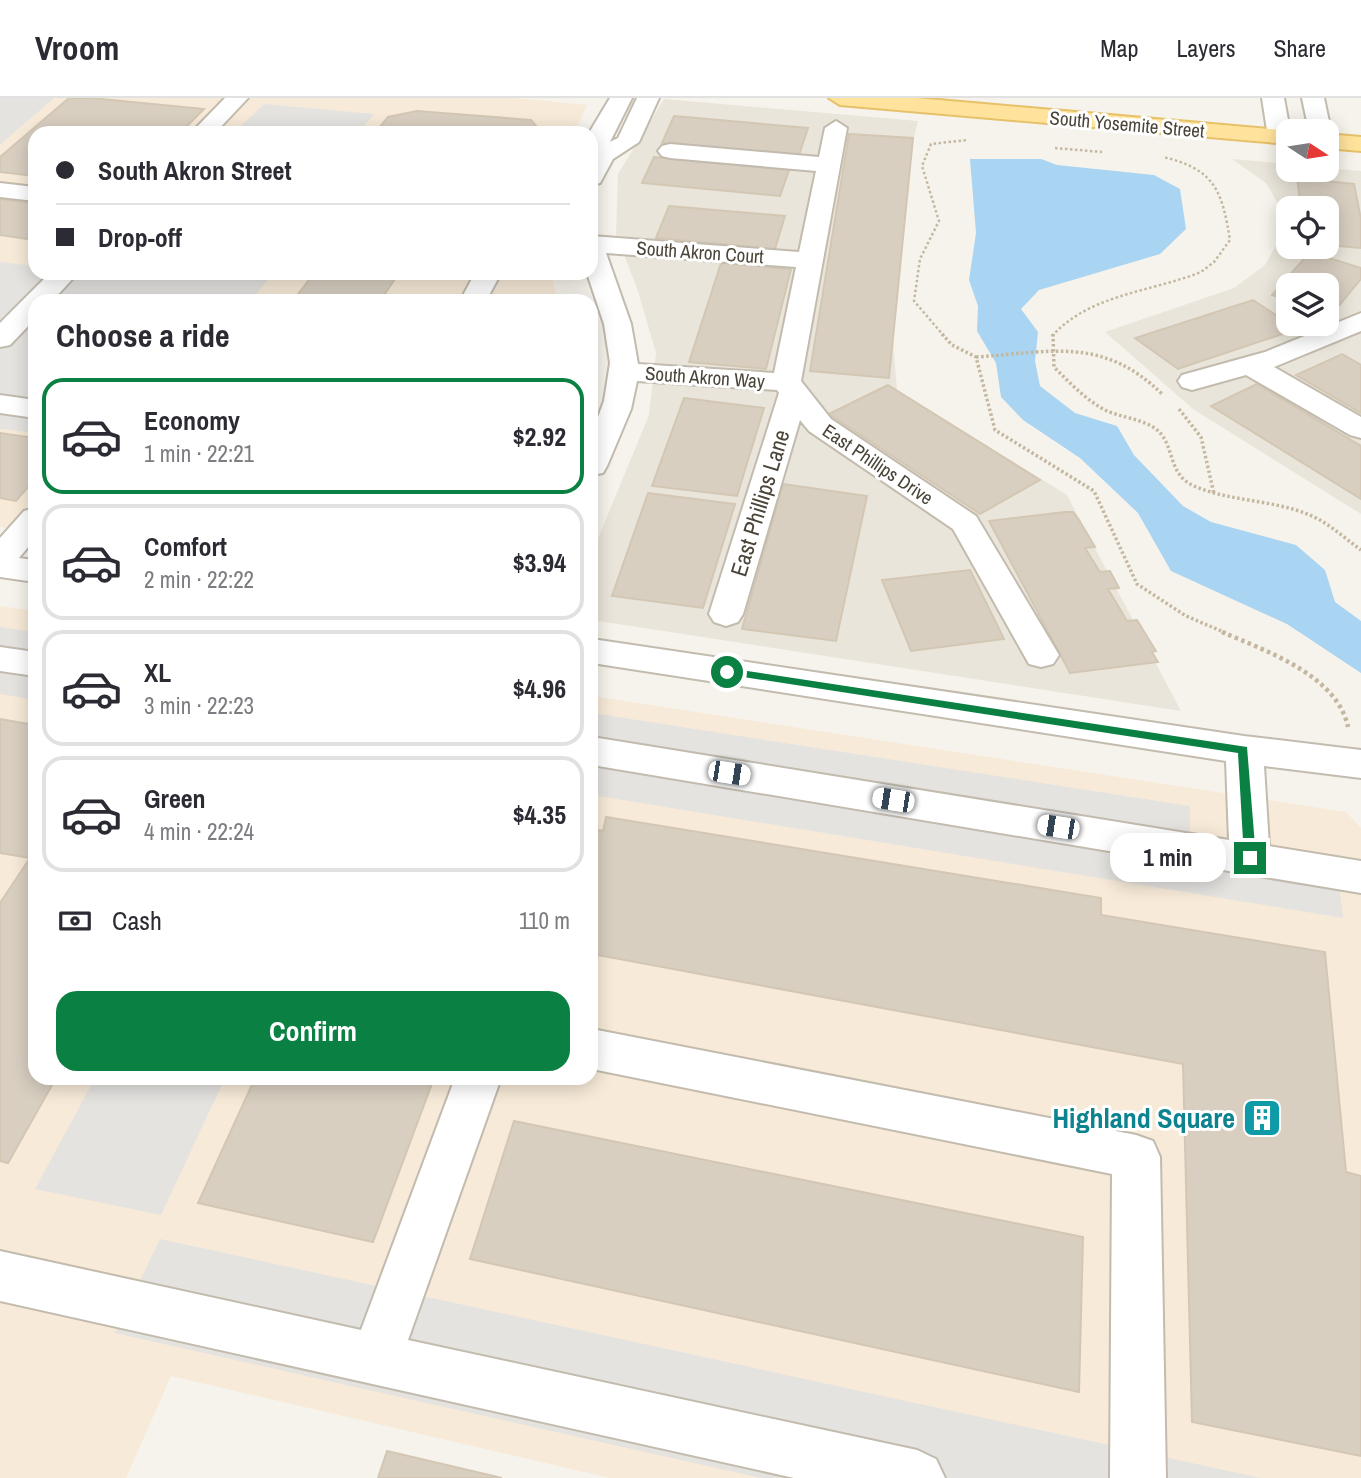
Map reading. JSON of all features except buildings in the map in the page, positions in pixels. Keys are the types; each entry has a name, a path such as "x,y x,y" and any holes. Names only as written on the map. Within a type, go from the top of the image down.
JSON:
{"main road":[{"name":"South Yosemite Street","path":"840,98 1276,136"},
{"path":"1339,142 1361,144"}],"street":[{"path":"209,126 237,98"},
{"path":"598,137 621,98"},
{"path":"598,165 603,155 627,142 648,98"},
{"path":"1273,98 1279,119"},
{"path":"1313,98 1317,119"},
{"path":"790,387 809,260 836,128"},
{"path":"598,142 603,155"},
{"path":"670,151 828,166"},
{"path":"0,190 28,193"},
{"name":"South Akron Court","path":"598,250 809,260"},
{"path":"598,268 622,341 624,372 619,401 598,452"},
{"path":"44,294 58,280"},
{"path":"0,339 28,310"},
{"path":"1192,381 1250,365 1321,340 1361,321"},
{"path":"1250,365 1361,429"},
{"name":"South Akron Way","path":"624,372 790,387"},
{"name":"East Phillips Lane","path":"726,614 790,387"},
{"name":"East Phillips Drive","path":"790,387 820,425 965,523 1041,655"},
{"path":"0,404 28,408"},
{"path":"0,559 28,526"},
{"path":"0,566 28,569"},
{"path":"598,652 1244,750 1361,764"},
{"path":"0,659 28,663"},
{"path":"1244,750 1250,858"},
{"path":"598,752 1361,877"},
{"path":"598,1050 1136,1157 1138,1478"},
{"path":"376,1358 475,1085"},
{"path":"0,1276 917,1478"}],"path":[{"path":"972,140 931,144 922,166 939,221 920,258 914,301 952,345 976,357 1090,353 1132,367 1167,398"},
{"path":"1046,146 1109,152"},
{"path":"1156,156 1177,159 1208,175 1222,196 1230,240 1219,257 1203,271 1106,301 1066,319 1052,335 1054,367 1076,390 1103,408 1154,428 1168,445 1175,472 1189,484 1214,494 1262,502 1317,518 1361,550"},
{"path":"976,357 995,430 1094,491 1137,584 1186,616 1296,664 1344,708 1348,728"},
{"path":"1176,406 1201,437 1214,494"}],"shaded area":[{"path":"0,98 514,98 587,105 577,126 28,126 28,280 553,280 556,294 28,294 28,531 0,527"},
{"path":"0,98 54,98 0,145"},
{"path":"664,99 918,121 905,174 891,319 897,390 1067,495 1181,711 598,621 598,538 649,415 656,353 638,291 616,234 618,174"},
{"path":"264,104 374,114 364,126 241,126"},
{"path":"1232,159 1276,163 1276,182 1339,182 1339,169 1361,171 1361,514 1193,409 1105,332 1234,288 1265,265 1276,245 1276,259 1339,259 1339,196 1276,196 1276,200 1266,183"},
{"path":"0,262 28,265 28,280 268,280 256,294 28,294 28,432 0,429"},
{"path":"0,606 28,610 28,1085 598,1085 598,697 1346,812 1361,828 1361,1478 610,1478 171,1376 126,1478 0,1478"},
{"path":"0,627 28,631 28,699 0,694"},
{"path":"598,714 1190,806 1190,833 1336,856 1343,918 598,796"},
{"path":"91,1085 222,1085 161,1215 35,1189"},
{"path":"160,1239 1261,1478 761,1478 115,1333"}],"water":[{"path":"970,159 1041,159 1057,165 1154,175 1180,189 1186,229 1160,254 1039,290 1021,309 1038,332 1035,361 1040,386 1075,413 1117,426 1134,455 1183,506 1211,522 1296,545 1325,570 1335,602 1361,621 1361,673 1287,624 1171,571 1138,513 1080,458 1023,420 1001,397 996,363 977,331 978,306 969,280 976,233"}],"place":[{"name":"Highland Square","path":"1262,1118"}],"route":[{"path":"727,672 1244,750 1250,858"}]}
